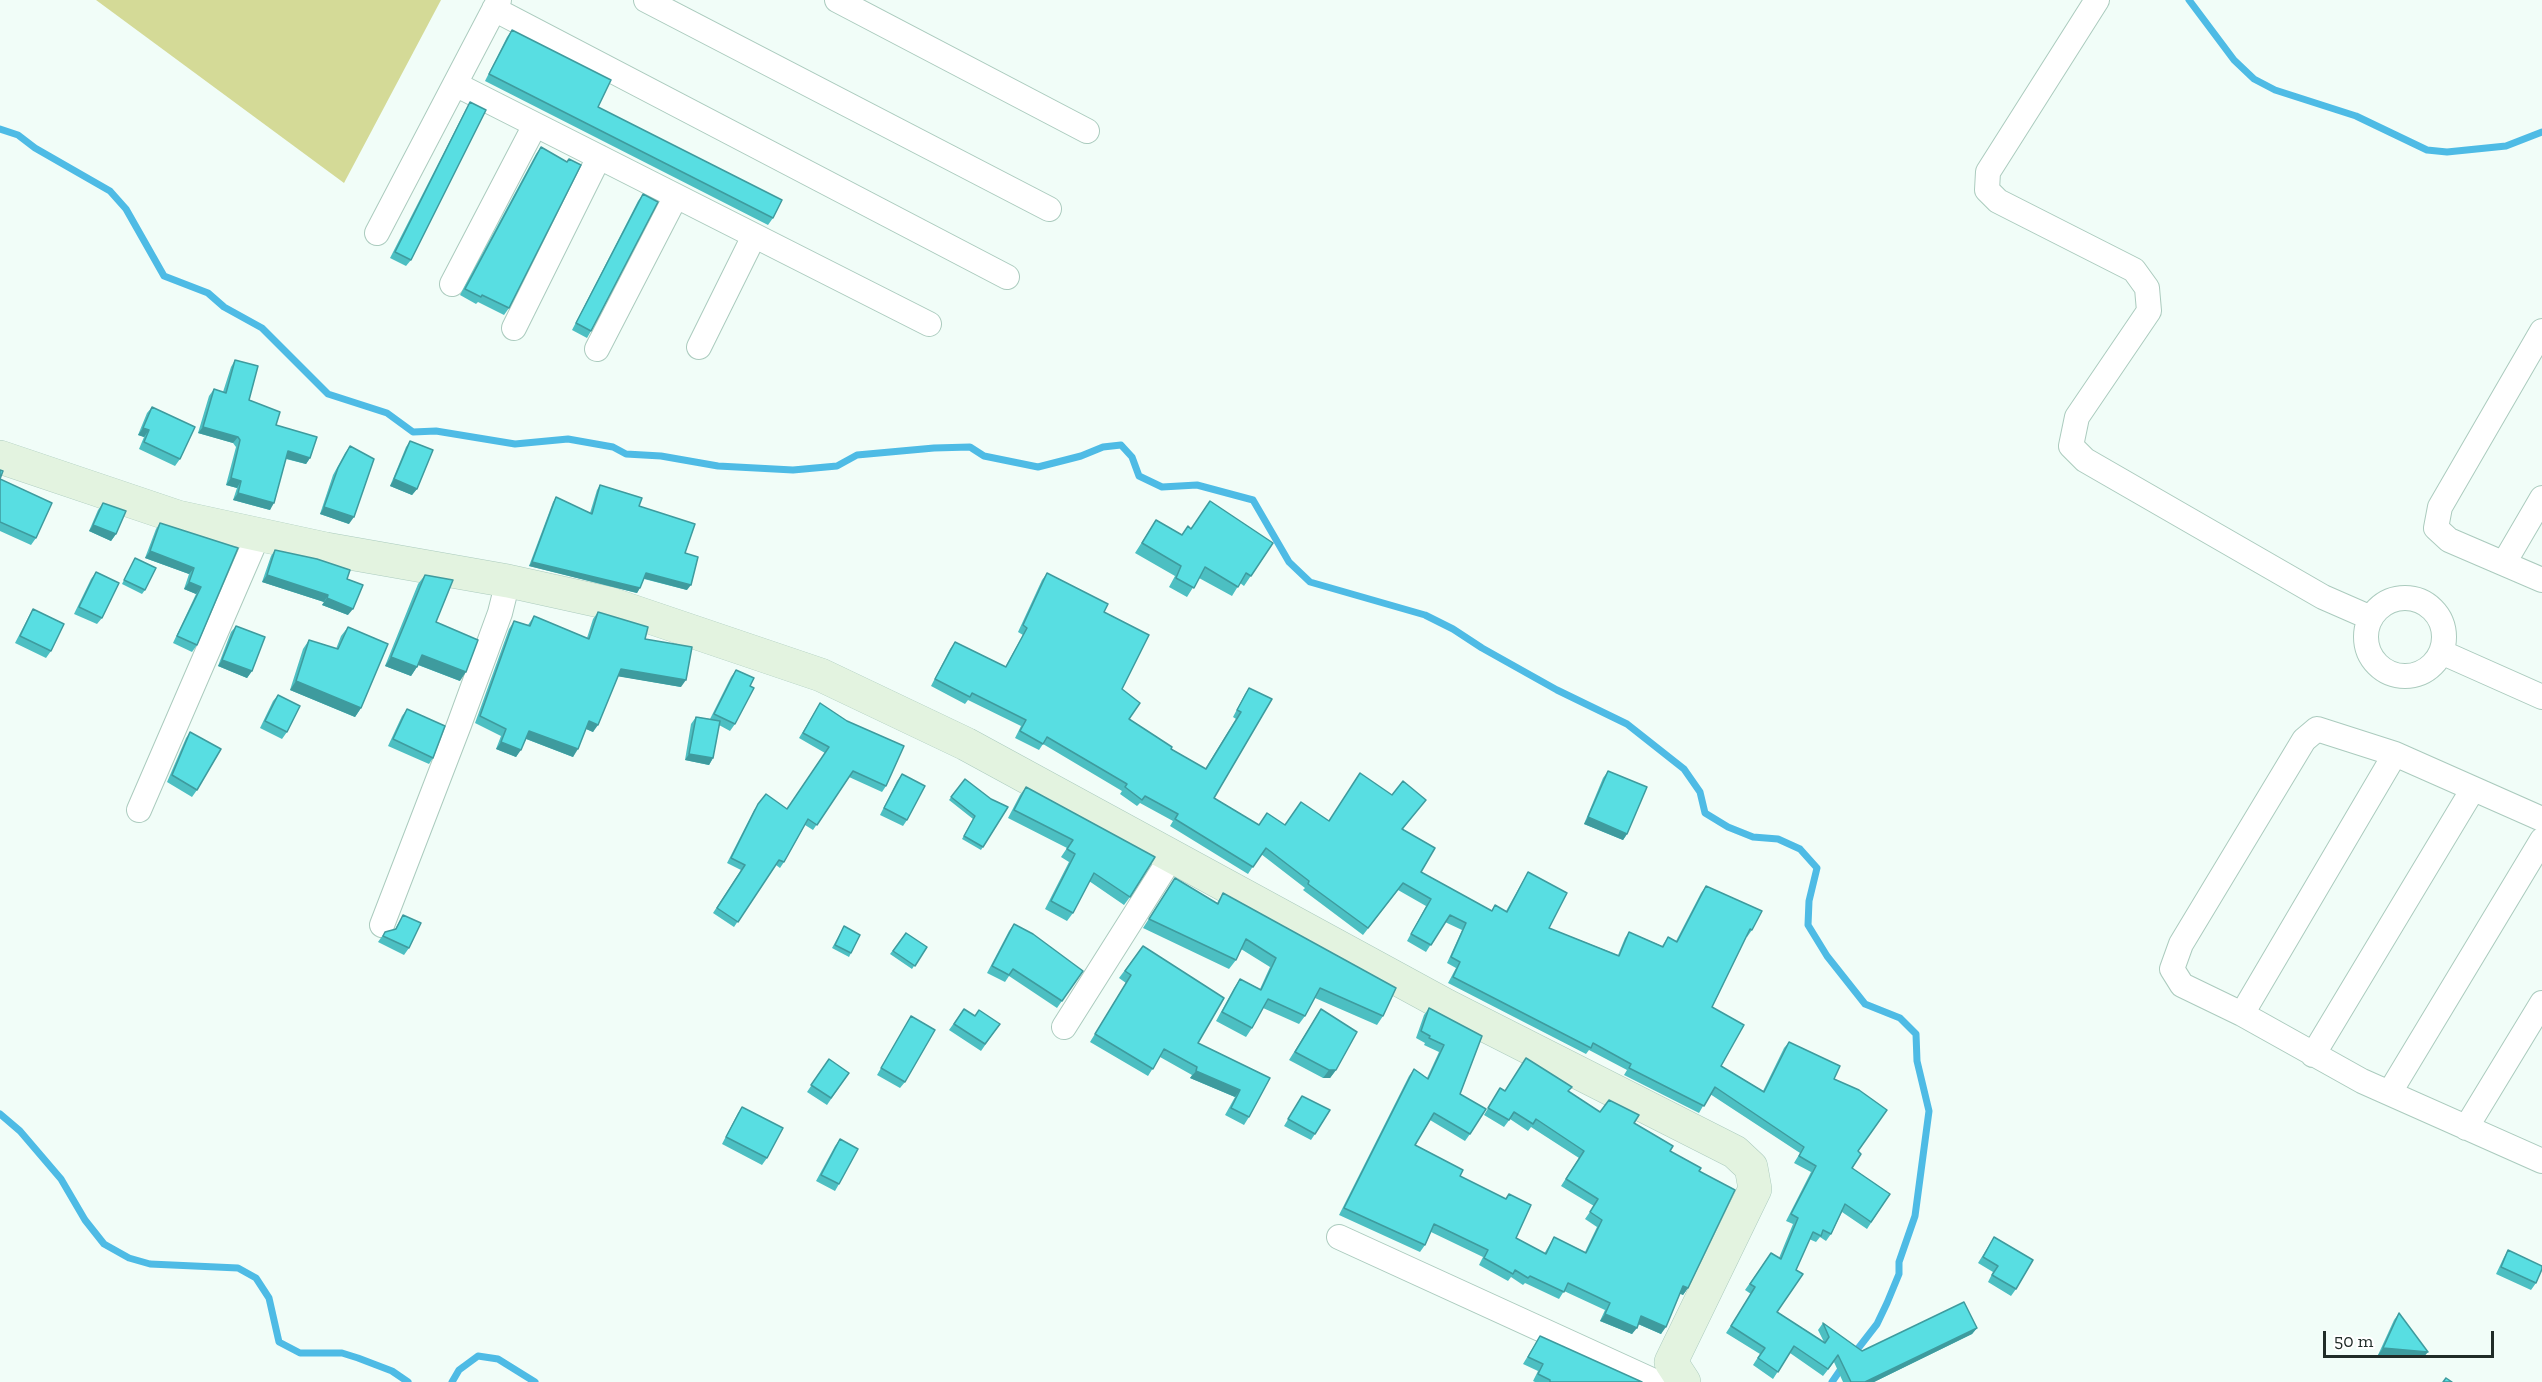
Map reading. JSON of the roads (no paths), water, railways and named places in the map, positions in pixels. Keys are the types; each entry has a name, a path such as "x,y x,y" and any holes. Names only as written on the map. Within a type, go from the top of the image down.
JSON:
{"street":[{"path":"646,0 1049,209"},
{"path":"837,0 1087,131"},
{"path":"2097,0 1988,172 1987,190 1998,201 2134,270 2147,288 2149,311 2077,417 2072,446 2085,460 2323,597 2371,618"},
{"path":"377,233 496,5 1007,277"},
{"path":"455,84 929,324"},
{"path":"452,284 535,125"},
{"path":"514,328 599,157"},
{"path":"597,349 676,196"},
{"path":"699,347 754,236"},
{"path":"2542,331 2440,507 2436,528 2449,540 2542,580"},
{"path":"0,458 178,517 326,549 508,581 608,603 821,675 966,744 1447,1005 1735,1152 1751,1167 1755,1190 1667,1377 1339,1237"},
{"path":"2504,563 2542,498"},
{"path":"139,810 258,535"},
{"path":"382,925 459,725 500,613 508,581"},
{"path":"2396,599 2417,599 2435,611 2440,620 2444,630 2441,652 2425,670 2413,675 2388,672 2370,655 2366,630 2371,618 2386,603 2396,599"},
{"path":"2441,652 2542,698"},
{"path":"2542,819 2395,754 2317,729 2304,740 2181,944 2172,969 2182,985 2242,1014 2313,1055 2466,1128 2542,1161"},
{"path":"2242,1014 2395,754"},
{"path":"2313,1055 2473,789"},
{"path":"2390,1092 2542,840"},
{"path":"1064,1027 1172,856"},
{"path":"2466,1128 2542,1003"}],"waterway":[{"path":"2189,0 2234,60 2254,79 2275,90 2356,116 2427,150 2447,152 2506,146 2542,132"},
{"path":"0,129 18,135 35,148 110,191 126,209 164,276 208,293 224,307 262,328 328,394 387,413 413,432 436,431 515,444 568,439 613,447 626,454 661,456 718,466 793,470 837,466 857,455 970,447 984,456 1038,467 1081,456 1103,447 1121,445 1132,457 1139,476 1162,487 1197,485 1253,500 1289,562 1310,582 1425,615 1557,690 1627,724 1684,769 1700,792 1705,813 1728,827 1753,837 1778,839 1800,849 1817,868 1809,901 1808,925 1827,956 1865,1004 1900,1018 1916,1034 1917,1061 1929,1111 1915,1216 1899,1262 1899,1274 1887,1303 1877,1324 1853,1355"},
{"path":"0,1114 20,1131 61,1179 85,1220 104,1244 129,1258 150,1264 238,1268 256,1278 269,1298 279,1342 300,1353 342,1353 392,1371 408,1382"},
{"path":"452,1382 459,1370 478,1356 498,1359 535,1382"},
{"path":"1832,1382 1843,1366"}]}
